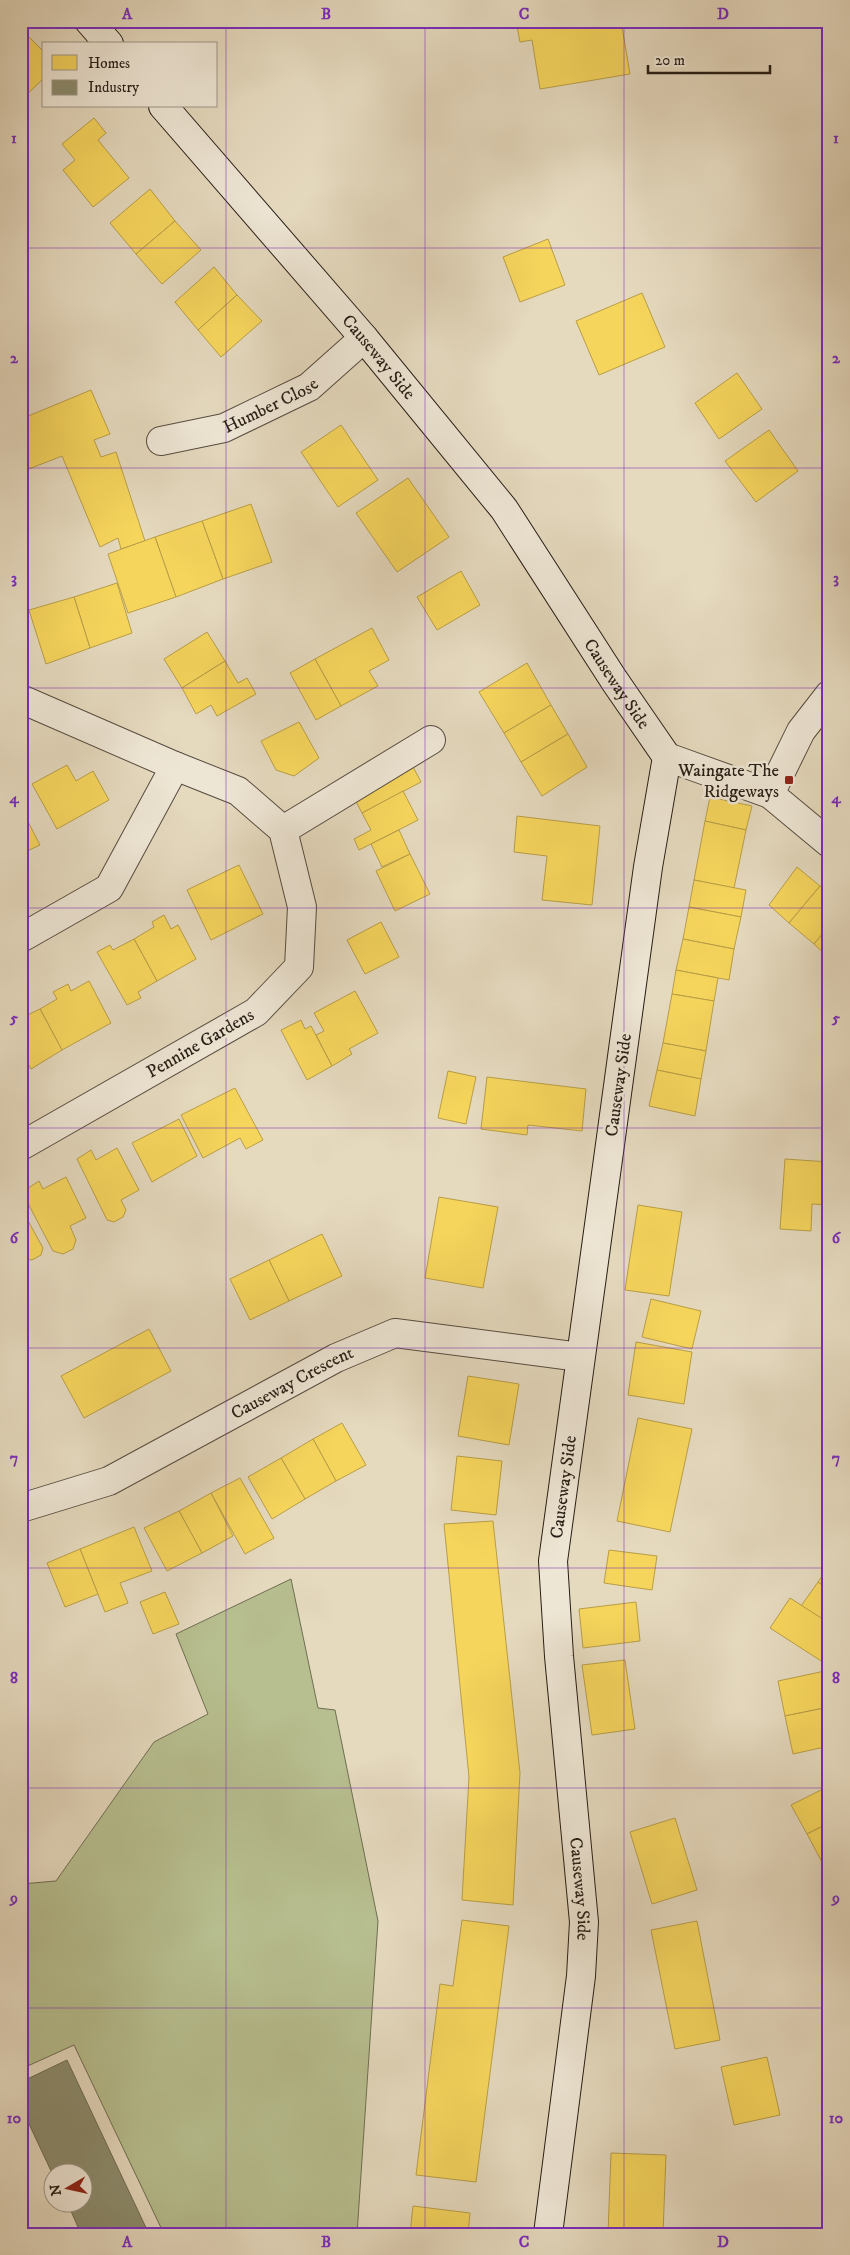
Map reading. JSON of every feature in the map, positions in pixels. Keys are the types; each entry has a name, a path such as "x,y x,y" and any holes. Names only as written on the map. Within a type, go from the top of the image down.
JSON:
{"street":[{"path":"89,21 107,42"},
{"name":"Causeway Side","path":"166,108 364,338 504,509 614,680 667,757 648,868 553,1561 559,1656 584,1922 581,1976 548,2234"},
{"name":"Humber Close","path":"161,441 224,428 309,387 364,338"},
{"path":"770,794 801,731 829,695"},
{"path":"21,698 174,766 238,790 283,830 430,740"},
{"path":"667,757 770,794 829,842"},
{"path":"21,938 109,888 174,766"},
{"name":"Pennine Gardens","path":"21,1146 256,1012 299,967 302,907 283,830"},
{"name":"Causeway Crescent","path":"21,1508 109,1481 336,1358 395,1333 580,1357"}],"green space":[{"path":"291,1579 318,1708 335,1710 378,1921 357,2234 164,2234 74,2045 21,2069 21,1884 56,1881 154,1742 208,1714 176,1634"}],"building: Homes":[{"path":"516,21 621,21 630,74 540,89 532,40 520,42"},
{"path":"27,35 42,50 42,80 21,100 21,41"},
{"path":"94,118 106,133 98,140 129,178 93,207 63,170 75,160 62,144"},
{"path":"150,189 175,221 136,254 110,223"},
{"path":"175,221 201,250 162,284 136,254"},
{"path":"548,239 565,285 520,302 503,257"},
{"path":"214,267 237,295 198,330 175,302"},
{"path":"642,293 665,347 599,375 576,321"},
{"path":"237,295 262,321 221,357 198,330"},
{"path":"737,373 762,409 719,439 695,403"},
{"path":"91,390 110,434 94,440 101,457 116,452 145,541 121,549 118,538 100,547 62,456 21,472 21,419"},
{"path":"341,425 378,480 338,507 301,452"},
{"path":"769,430 798,471 756,502 725,461"},
{"path":"408,478 449,537 397,572 356,513"},
{"path":"251,504 272,562 223,579 202,521"},
{"path":"202,521 223,579 176,597 155,537"},
{"path":"155,537 176,597 128,613 108,554"},
{"path":"461,571 480,605 437,630 417,597"},
{"path":"117,583 132,633 90,648 74,597"},
{"path":"74,597 90,648 46,664 29,610"},
{"path":"372,628 389,660 369,671 378,686 341,706 315,659"},
{"path":"207,632 225,661 182,688 164,659"},
{"path":"315,659 341,706 316,720 290,673"},
{"path":"225,661 238,683 247,678 256,694 217,716 211,705 196,714 182,688"},
{"path":"527,663 551,705 504,733 479,692"},
{"path":"551,705 568,734 521,762 504,733"},
{"path":"299,722 319,758 294,776 276,770 261,741"},
{"path":"568,734 587,767 542,796 521,762"},
{"path":"410,761 421,782 362,813 351,792"},
{"path":"67,765 76,781 93,771 109,800 57,829 32,784"},
{"path":"403,791 418,820 359,850 354,839 371,830 362,813"},
{"path":"710,797 752,806 746,830 705,821"},
{"path":"21,808 40,845 21,854"},
{"path":"517,816 600,826 592,905 542,900 547,856 514,852"},
{"path":"705,821 746,830 734,888 694,880"},
{"path":"399,830 410,854 382,867 371,844"},
{"path":"410,854 430,894 395,911 376,871"},
{"path":"239,865 263,914 211,940 187,890"},
{"path":"797,867 820,886 789,923 769,905"},
{"path":"694,880 746,890 741,917 689,907"},
{"path":"820,886 829,893 829,926 814,944 789,923"},
{"path":"689,907 741,917 734,949 683,939"},
{"path":"164,915 171,929 178,925 196,959 157,981 134,939 154,927 152,922"},
{"path":"381,922 399,957 365,974 347,940"},
{"path":"829,926 829,958 814,944"},
{"path":"134,939 157,981 138,992 141,998 127,1005 97,952 110,945 113,950"},
{"path":"683,939 734,949 729,980 676,970"},
{"path":"676,970 718,978 714,1001 672,994"},
{"path":"89,981 111,1023 62,1050 40,1009 57,999 53,992 68,984 71,991"},
{"path":"355,991 378,1033 349,1049 352,1054 332,1066 316,1035 324,1031 314,1013"},
{"path":"672,994 714,1001 706,1051 663,1043"},
{"path":"40,1009 62,1050 31,1069 27,1062 21,1065 21,1018"},
{"path":"301,1020 305,1029 311,1026 332,1066 307,1080 281,1030"},
{"path":"663,1043 706,1051 701,1079 657,1070"},
{"path":"657,1070 701,1079 695,1116 649,1106"},
{"path":"448,1071 476,1077 466,1124 438,1118"},
{"path":"487,1077 586,1089 582,1131 528,1125 527,1135 481,1129"},
{"path":"235,1088 263,1140 246,1149 240,1138 203,1158 181,1115"},
{"path":"179,1119 197,1156 152,1182 132,1143"},
{"path":"117,1148 139,1190 121,1200 126,1210 123,1217 114,1222 107,1220 77,1159 91,1150 96,1160"},
{"path":"785,1159 829,1162 829,1205 812,1204 811,1231 780,1229"},
{"path":"66,1177 86,1218 70,1226 76,1240 73,1249 63,1254 53,1251 22,1192 39,1181 43,1189"},
{"path":"439,1197 498,1207 483,1288 425,1278"},
{"path":"638,1205 682,1212 669,1296 625,1290"},
{"path":"21,1208 43,1248 41,1255 32,1260 24,1259 21,1254"},
{"path":"322,1234 342,1276 289,1301 269,1260"},
{"path":"269,1260 289,1301 250,1320 230,1279"},
{"path":"651,1299 701,1311 692,1349 642,1337"},
{"path":"149,1329 171,1371 84,1418 61,1376"},
{"path":"636,1342 692,1352 684,1404 628,1395"},
{"path":"468,1376 519,1384 509,1445 458,1436"},
{"path":"638,1418 692,1429 670,1532 617,1521"},
{"path":"342,1423 366,1465 336,1481 313,1439"},
{"path":"313,1439 336,1481 305,1499 281,1458"},
{"path":"457,1456 502,1461 496,1515 451,1510"},
{"path":"281,1458 305,1499 272,1519 248,1477"},
{"path":"240,1478 274,1538 245,1554 211,1493"},
{"path":"211,1493 233,1536 202,1553 179,1511"},
{"path":"179,1511 202,1553 167,1571 144,1528"},
{"path":"493,1521 520,1773 513,1905 462,1900 469,1777 444,1524"},
{"path":"134,1527 152,1571 120,1583 128,1603 105,1612 80,1549"},
{"path":"80,1549 98,1594 65,1607 47,1563"},
{"path":"609,1550 657,1556 652,1590 604,1583"},
{"path":"829,1566 829,1590 818,1582"},
{"path":"818,1582 829,1590 829,1623 801,1606"},
{"path":"165,1592 179,1624 153,1634 140,1602"},
{"path":"790,1598 829,1623 829,1666 770,1628"},
{"path":"636,1602 640,1641 583,1648 579,1609"},
{"path":"21,1603 28,1621 21,1624"},
{"path":"625,1660 635,1729 592,1735 582,1665"},
{"path":"825,1671 829,1686 829,1707 785,1716 778,1681"},
{"path":"829,1707 829,1746 793,1754 785,1716"},
{"path":"829,1786 829,1823 807,1834 791,1805"},
{"path":"675,1818 697,1890 652,1904 630,1832"},
{"path":"829,1823 829,1861 823,1864 807,1834"},
{"path":"462,1920 509,1926 476,2182 416,2175 440,1984 453,1986"},
{"path":"697,1921 720,2040 675,2049 651,1930"},
{"path":"767,2057 780,2115 734,2125 721,2067"},
{"path":"611,2153 666,2155 663,2234 608,2234"},
{"path":"413,2206 470,2213 468,2234 410,2234"}],"building: Industry":[{"path":"67,2060 149,2234 81,2234 71,2212 92,2212 92,2162 47,2162 21,2107 21,2082"}],"place":[{"name":"Waingate The Ridgeways","path":"789,780"}]}
